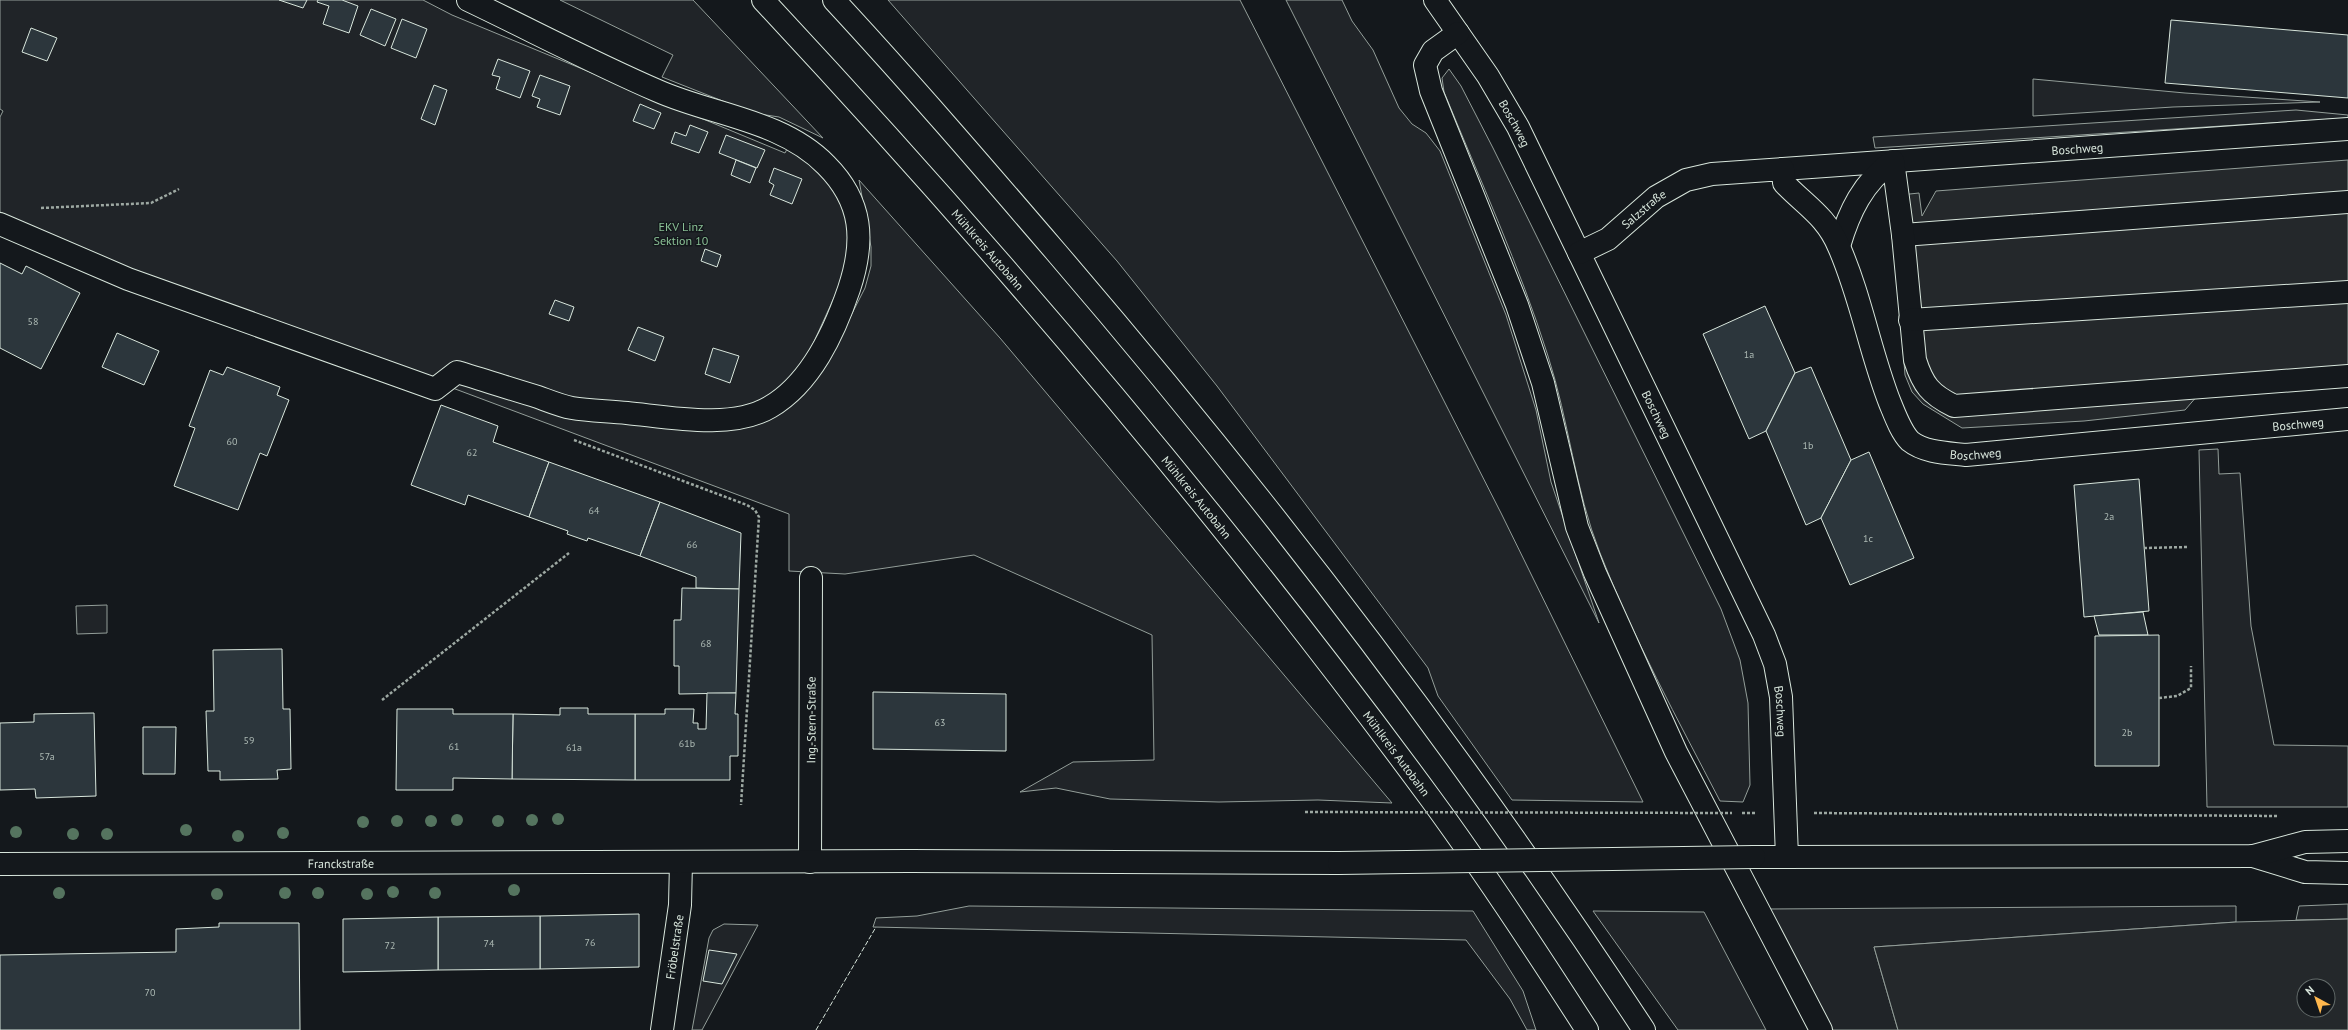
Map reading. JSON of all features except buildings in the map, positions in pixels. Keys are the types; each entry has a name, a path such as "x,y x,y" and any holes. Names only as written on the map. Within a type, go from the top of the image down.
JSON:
{"main road":[{"path":"0,224 128,280 435,389 457,372 571,408 710,420 748,416 769,408 780,400 800,382 818,357 836,320 853,275 858,254 858,221 854,206 838,179 815,155 786,137 659,92 468,0"},
{"name":"Mühlkreis Autobahn","path":"763,0 953,208 1066,339 1180,476 1264,581 1432,800 1587,1030"},
{"path":"834,0 1001,188 1119,326 1296,544 1389,665 1568,914 1644,1030"},
{"name":"Boschweg","path":"1435,0 1488,76 1518,127 1761,627 1776,664 1781,697 1787,857"},
{"path":"1458,33 1433,51 1425,64 1426,71 1431,91 1517,305 1540,376 1577,528 1676,752 1821,1030"},
{"name":"Boschweg","path":"1712,174 2348,129"},
{"path":"1839,246 1853,208 1861,193 1880,170 1893,161 1903,235 1914,360 1921,378 1931,392 1954,406 2348,376"},
{"name":"Boschweg","path":"1783,169 1784,183 1811,206 1826,222 1839,246 1883,385 1896,419 1910,441 1935,452 1966,455 2348,419"},
{"name":"Salzstraße","path":"1579,253 1608,239 1656,197 1686,180 1712,174"},
{"path":"1903,235 2348,202"},
{"path":"1910,320 2348,292"},
{"name":"Ing.-Stern-Straße","path":"810,862 811,578"},
{"path":"2253,856 2305,842 2348,841"},
{"path":"2253,856 2304,872 2348,873"},
{"name":"Franckstraße","path":"0,864 681,862 1339,863 1754,857 2253,856"},
{"name":"Fröbelstraße","path":"662,1030 680,905 681,862"}],"path":[{"path":"39,208 151,203 179,189"},
{"path":"569,438 748,505 755,510 759,517 741,805"},
{"path":"2144,548 2188,547"},
{"path":"382,700 569,553"},
{"path":"2159,698 2177,696 2191,688 2191,666"},
{"path":"1305,812 2285,816"}],"green space":[{"name":"EKV Linz Sektion 10","path":"0,0 423,0 452,15 785,153 788,147 819,167 841,200 848,226 850,250 842,280 807,357 758,420 837,343 865,288 871,266 871,247 859,180 1000,338 1392,803 1318,800 1219,802 1110,799 1056,788 1020,792 1073,762 1154,760 1152,635 974,555 845,574 789,571 789,514 287,326 130,269 0,212 0,117 3,111 0,109"},
{"path":"560,0 693,0 823,138 779,117 753,113 662,77 673,55"},
{"path":"888,0 1240,0 1501,513 1643,802 1512,800 1438,696 1428,668 1217,386 1117,261"},
{"path":"1286,0 1342,0 1352,21 1373,50 1399,108 1412,124 1426,133 1440,151 1506,315 1536,410 1551,482 1599,623"},
{"path":"1449,69 1461,86 1493,148 1721,609 1740,660 1748,703 1750,785 1743,802 1720,801 1641,647 1600,553 1584,505 1555,381 1537,323 1499,224 1444,92 1442,78"},
{"path":"2033,79 2185,93 2320,102 2173,107 2033,116"},
{"path":"2296,110 2348,115 2348,118 1875,148 1873,137"},
{"path":"2218,449 2219,474 2240,473 2251,626 2274,745 2348,746 2348,807 2207,807 2199,450"},
{"path":"107,605 107,633 77,634 76,606"},
{"path":"2348,904 2348,919 2296,920 2299,906"},
{"path":"969,906 1473,911 1523,991 1536,1030 1527,1030 1510,999 1466,940 873,927 876,918 917,916"},
{"path":"2236,906 2236,922 1874,947 1898,1030 1833,1030 1768,909"},
{"path":"1593,911 1704,912 1766,1030 1678,1030"},
{"path":"724,924 758,925 702,1030 692,1030 709,938 713,930"}],"shaded area":[{"path":"2348,160 2348,385 2198,395 2185,410 2084,421 1962,428 1923,404 1912,392 1905,375 1891,196 1919,193 1922,216 1936,191"},
{"path":"2348,919 2348,1030 1898,1030 1874,947 2236,922"}],"fence":[{"path":"816,1030 876,927"}]}
